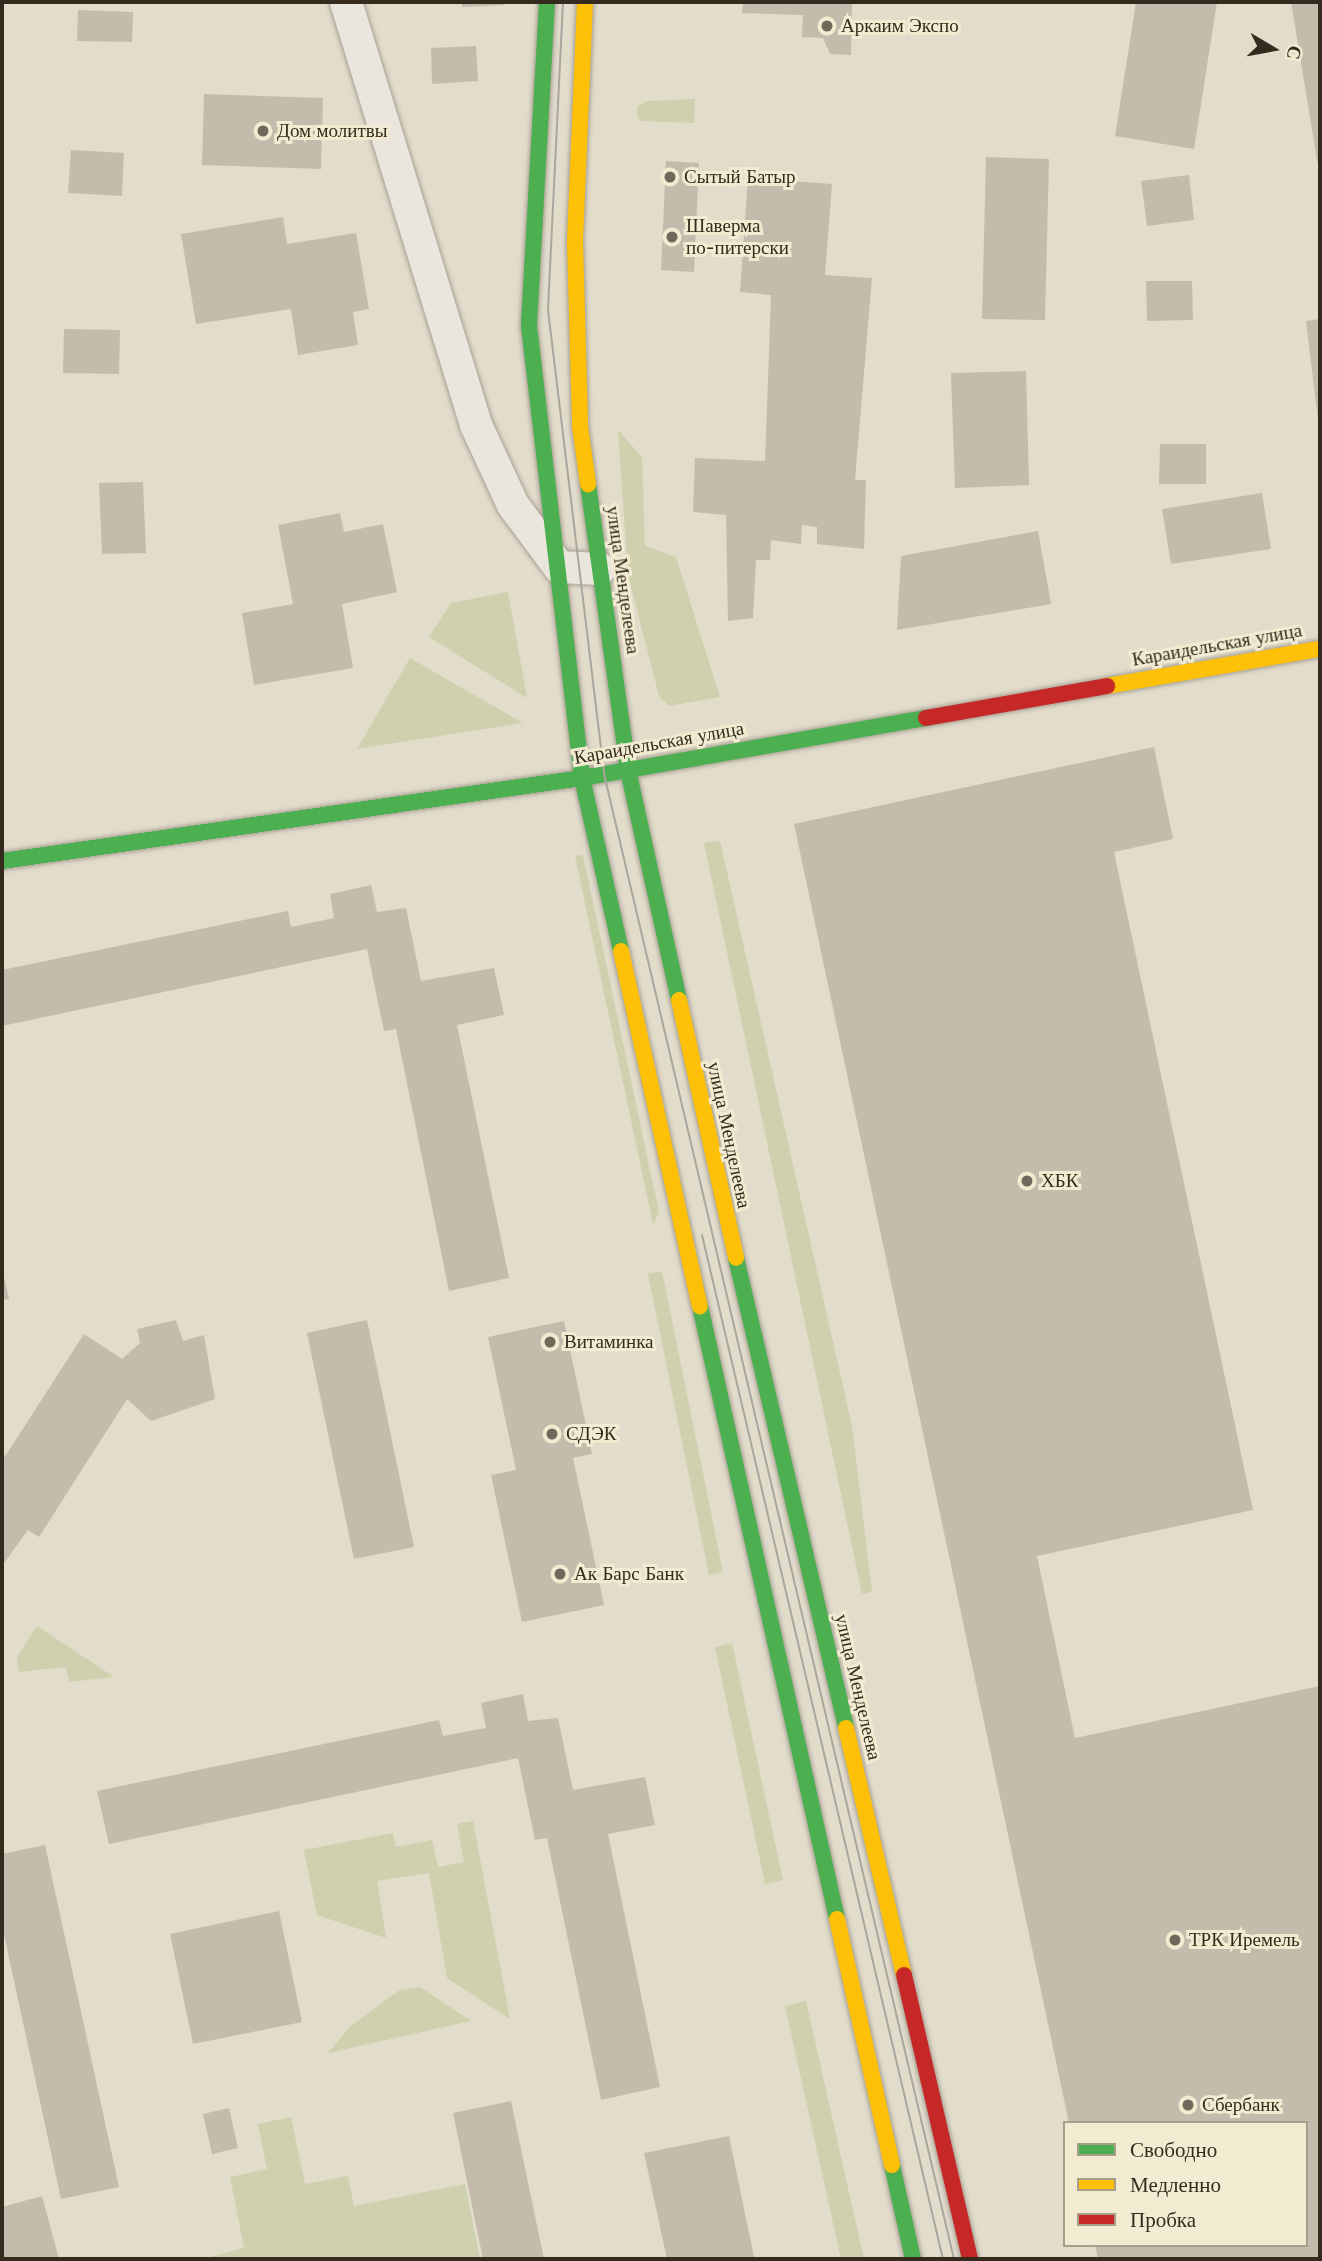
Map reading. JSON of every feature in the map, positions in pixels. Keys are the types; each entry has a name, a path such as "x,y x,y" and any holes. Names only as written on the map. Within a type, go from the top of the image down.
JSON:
{"main road":[{"path":"547,2 529,326 582,778 913,2259"},
{"name":"улица Менделеева","path":"585,2 575,243 580,426 628,770 734,1251 971,2259"},
{"name":"Караидельская улица","path":"2,861 582,778 1320,649"}],"street":[{"path":"346,2 476,425 513,505 559,567 600,569"}],"green space":[{"path":"695,99 694,123 641,121 637,114 638,107 646,101"},
{"path":"618,430 642,457 645,546 676,557 720,697 669,706 659,696 628,575"},
{"path":"508,592 527,698 429,637 451,603"},
{"path":"410,658 523,723 357,749"},
{"path":"720,841 852,1426 872,1592 862,1594 704,843"},
{"path":"583,855 659,1212 653,1224 575,856"},
{"path":"662,1271 723,1572 709,1575 648,1274"},
{"path":"37,1626 114,1677 69,1682 66,1667 19,1672 17,1657"},
{"path":"732,1643 783,1880 765,1884 715,1647"},
{"path":"473,1821 510,2019 447,1978 429,1873 377,1881 386,1938 317,1915 304,1850 393,1833 396,1847 432,1840 438,1867 464,1862 457,1824"},
{"path":"420,1987 471,2021 328,2053 349,2028 379,2005 400,1990"},
{"path":"806,2001 864,2259 841,2259 785,2006"},
{"path":"291,2117 305,2184 348,2176 354,2206 465,2184 480,2259 202,2259 244,2248 230,2177 267,2169 258,2124"}],"building":[{"path":"462,2 504,2 504,5 462,7"},
{"name":"Аркаим Экспо","path":"743,2 852,2 851,55 830,54 823,38 802,37 803,15 742,13"},
{"path":"1136,2 1217,2 1194,149 1115,136"},
{"path":"1291,2 1320,2 1320,172 1319,172"},
{"path":"78,10 133,12 132,42 77,41"},
{"path":"476,46 478,81 432,84 431,48"},
{"name":"Дом молитвы","path":"204,94 323,98 321,169 202,165"},
{"path":"71,150 124,153 122,196 68,193"},
{"path":"986,157 1049,159 1045,320 982,319"},
{"path":"666,161 699,163 694,272 661,270"},
{"path":"1189,175 1194,220 1147,226 1141,181"},
{"path":"748,178 832,184 825,275 872,278 855,480 866,480 864,549 817,544 817,527 802,525 801,544 771,540 770,560 756,560 753,618 728,621 726,515 693,512 695,458 765,461 771,295 740,292"},
{"path":"283,217 287,244 356,233 369,309 353,312 358,345 298,355 291,309 196,324 181,234"},
{"path":"1146,281 1192,281 1193,320 1147,321"},
{"path":"1320,319 1320,428 1319,428 1306,321"},
{"path":"64,329 120,330 119,374 63,373"},
{"path":"1026,371 1029,485 955,488 951,373"},
{"path":"1160,444 1206,444 1206,484 1159,484"},
{"path":"143,482 146,553 102,554 99,483"},
{"path":"1262,493 1271,549 1171,564 1162,509"},
{"path":"340,513 344,532 383,524 397,592 342,604 353,668 254,685 242,613 293,604 278,525"},
{"path":"1038,531 1051,604 897,630 901,556"},
{"name":"ХБК","path":"1154,747 1173,839 1114,852 1253,1510 1037,1556 1075,1738 1320,1686 1320,2259 1098,2259 1095,2247 1308,2247 1308,2121 1069,2121 794,824"},
{"path":"371,885 377,912 406,908 421,981 494,968 504,1015 457,1025 509,1278 449,1291 396,1029 384,1031 367,949 2,1026 2,970 288,911 291,927 334,918 330,894"},
{"path":"2,1268 9,1299 2,1300"},
{"path":"176,1320 183,1341 204,1335 215,1399 151,1421 127,1399 39,1537 28,1530 2,1566 2,1461 84,1334 122,1359 140,1343 137,1329"},
{"path":"367,1320 414,1547 354,1559 307,1333"},
{"path":"564,1321 592,1454 573,1458 604,1605 522,1622 491,1475 516,1470 488,1337"},
{"path":"523,1694 528,1721 558,1718 573,1790 645,1777 655,1825 608,1834 660,2087 601,2100 547,1838 535,1840 518,1758 109,1844 97,1791 439,1720 443,1736 486,1728 481,1703"},
{"path":"45,1845 119,2187 61,2199 2,1925 2,1854"},
{"path":"279,1911 302,2022 193,2044 170,1934"},
{"path":"511,2101 544,2259 483,2259 453,2113"},
{"path":"229,2108 238,2148 212,2154 203,2114"},
{"path":"729,2136 754,2257 667,2259 644,2153"},
{"path":"42,2196 59,2259 2,2259 2,2207"}],"tram line":[{"path":"563,2 548,310 604,774 954,2259"},
{"path":"702,1235 943,2259"}],"traffic: fast":[{"path":"547,2 529,326 582,778 621,951"},
{"path":"588,484 628,770 679,1000"},
{"path":"2,861 582,778 926,718"},
{"path":"736,1258 846,1728"},
{"path":"700,1306 837,1919"},
{"path":"892,2165 913,2259"}],"traffic: slow":[{"path":"585,2 575,243 580,426 588,484"},
{"path":"1107,686 1320,649"},
{"path":"621,951 700,1306"},
{"path":"679,1000 736,1258"},
{"path":"846,1728 904,1975"},
{"path":"837,1919 892,2165"}],"traffic: jam":[{"path":"926,718 1107,686"},
{"path":"904,1975 970,2259"}],"place":[{"name":"Аркаим Экспо","path":"827,26"},
{"name":"Дом молитвы","path":"263,131"},
{"name":"Сытый Батыр","path":"670,177"},
{"name":"Шаверма по-питерски","path":"672,237"},
{"name":"ХБК","path":"1027,1181"},
{"name":"Витаминка","path":"550,1342"},
{"name":"СДЭК","path":"552,1434"},
{"name":"Ак Барс Банк","path":"560,1574"},
{"name":"ТРК Иремель","path":"1175,1940"},
{"name":"Сбербанк","path":"1188,2105"}]}
